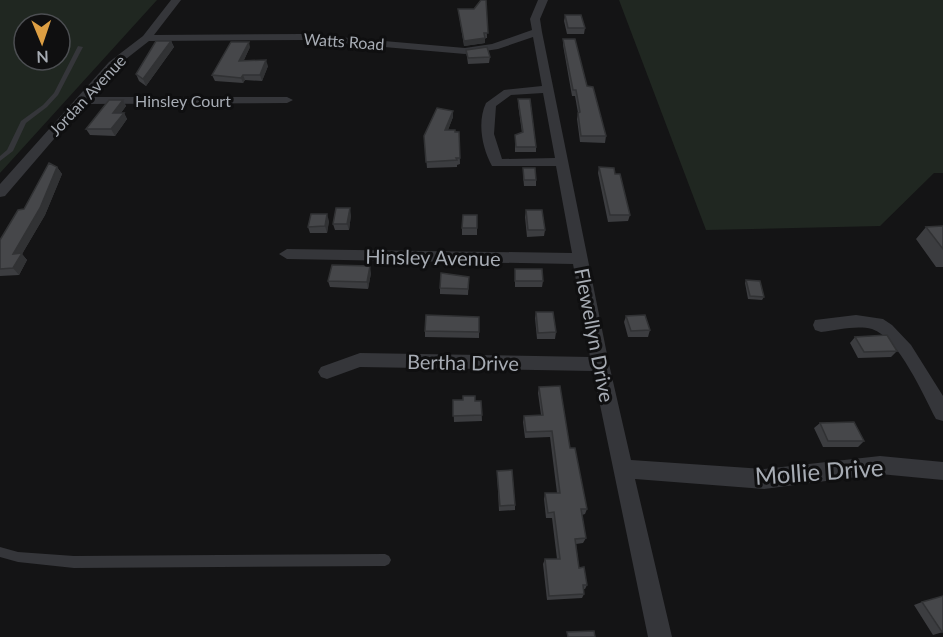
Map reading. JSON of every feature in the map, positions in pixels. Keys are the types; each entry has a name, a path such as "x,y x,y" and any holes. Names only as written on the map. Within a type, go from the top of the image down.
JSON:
{"street":[{"name":"Jordan Avenue","path":"0,193 113,64 147,38 176,0"},
{"name":"Flewellyn Drive","path":"543,0 535,19 537,32 600,364 660,637"},
{"name":"Watts Road","path":"147,38 303,37 465,51 494,47 537,32"},
{"path":"548,89 508,92 490,105 486,127 489,147 497,163 562,162"},
{"name":"Hinsley Court","path":"80,101 287,100"},
{"name":"Hinsley Avenue","path":"287,254 580,259"},
{"path":"821,325 861,322 883,327 904,350 943,413"},
{"name":"Bertha Drive","path":"327,372 360,360 600,364"},
{"name":"Mollie Drive","path":"622,469 764,478 880,465 943,471"}],"lane":[{"path":"0,159 10,151 22,122 43,108 54,97 80,47"},
{"path":"0,552 18,557 74,562 385,560"}],"shaded area":[{"path":"0,0 157,0 0,173"},
{"path":"619,0 943,0 943,173 934,173 880,226 706,230"}],"building":[{"path":"481,0 486,0 488,33 484,33 485,38 464,41 458,9 474,9"},
{"path":"565,15 581,15 585,28 568,28"},
{"path":"563,39 575,39 587,86 593,87 606,136 581,136 576,90 573,90"},
{"path":"156,41 171,41 143,79 136,74"},
{"path":"231,42 249,42 239,61 266,60 260,75 243,75 241,78 212,75"},
{"path":"487,47 490,57 468,58 466,50"},
{"path":"518,99 530,99 536,147 516,147 515,135 523,132"},
{"path":"109,100 123,100 113,113 124,113 111,129 86,129"},
{"path":"437,108 453,111 445,130 459,132 460,158 456,158 457,160 426,162 424,136"},
{"path":"49,163 57,167 40,208 13,254 22,253 13,268 0,269 0,240 18,210 24,209"},
{"path":"599,167 614,168 615,174 620,174 630,215 610,215"},
{"path":"523,168 535,168 536,180 524,180"},
{"path":"336,208 350,208 347,224 333,224"},
{"path":"526,210 542,210 545,230 528,230"},
{"path":"311,214 327,214 325,226 308,227"},
{"path":"463,215 477,215 477,228 462,228"},
{"path":"943,226 943,249 926,227"},
{"path":"332,265 370,266 367,282 328,281"},
{"path":"515,269 542,269 543,281 515,281"},
{"path":"441,273 469,277 468,289 440,288"},
{"path":"746,280 760,281 764,297 750,296"},
{"path":"536,312 553,312 556,332 538,333"},
{"path":"426,315 479,317 479,332 425,331"},
{"path":"645,315 650,330 631,331 626,316"},
{"path":"887,335 897,351 864,352 855,337"},
{"path":"560,386 570,448 575,448 587,509 581,509 586,538 575,539 579,568 584,567 587,585 583,585 584,594 549,596 545,559 560,559 554,512 548,513 545,493 560,493 552,431 526,432 524,416 543,415 539,387"},
{"path":"463,396 475,396 475,401 481,401 482,415 453,416 453,400 463,400"},
{"path":"854,422 864,441 828,441 820,423"},
{"path":"512,470 515,505 500,506 497,471"},
{"path":"943,596 943,632 942,632 922,602"},
{"path":"594,631 595,637 568,637 567,632"}]}
